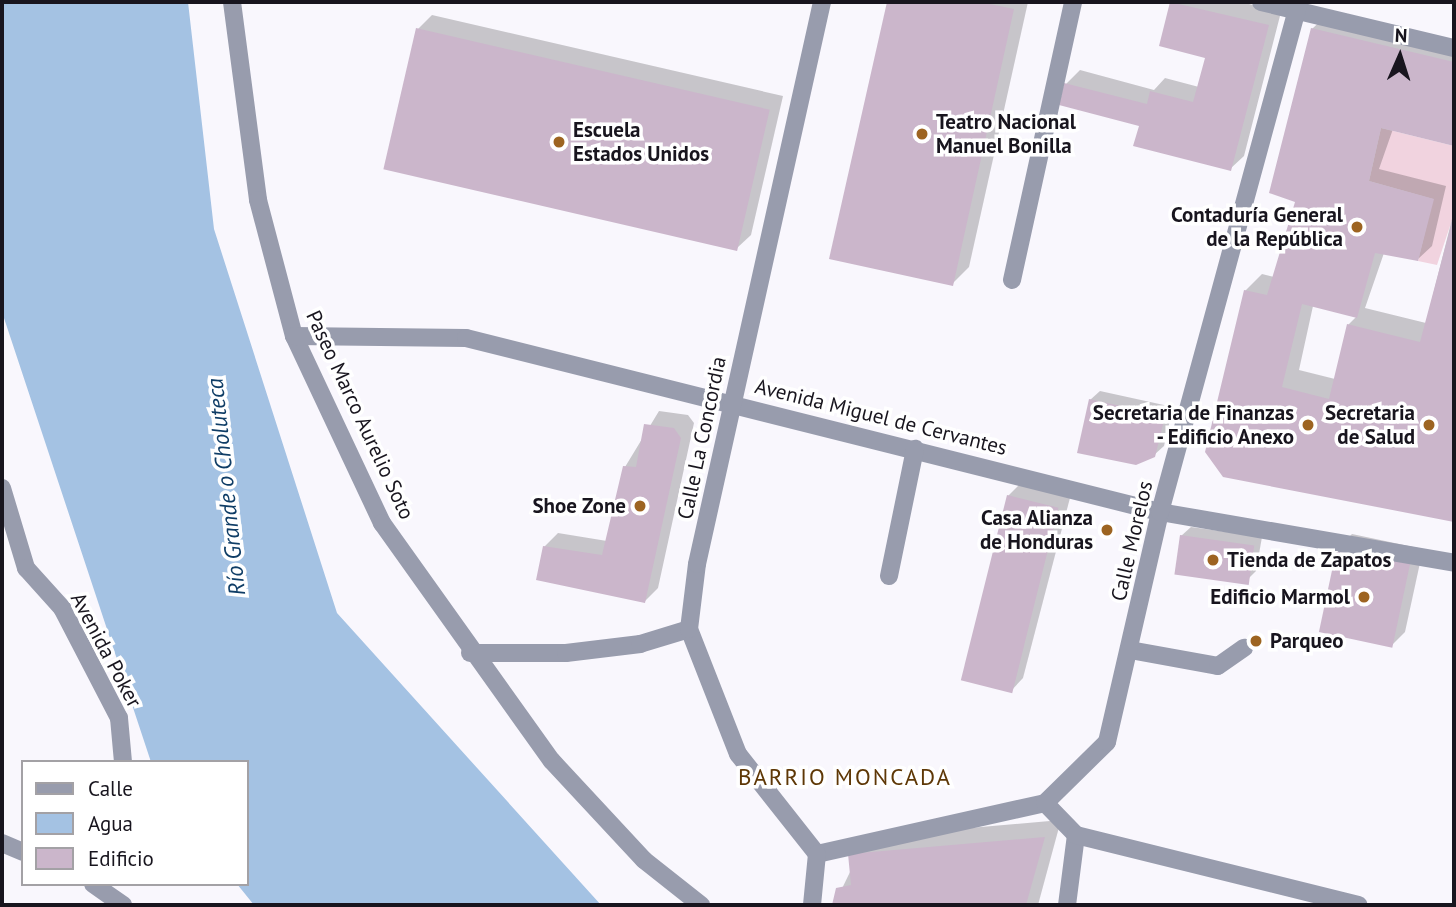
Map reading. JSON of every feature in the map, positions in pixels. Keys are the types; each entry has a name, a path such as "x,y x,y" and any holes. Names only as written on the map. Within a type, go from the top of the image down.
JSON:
{"street":[{"name":"Paseo Marco Aurelio Soto","path":"232,2 258,200 294,336 382,523 470,653 552,761 644,860 701,905"},
{"name":"Calle La Concordia","path":"690,629 733,402 822,2"},
{"path":"1012,280 1073,2"},
{"path":"1261,2 1298,6 1454,48"},
{"name":"Calle Morelos","path":"1045,803 1107,742 1160,512 1298,6"},
{"name":"Avenida Miguel de Cervantes","path":"294,336 466,338 733,402 1160,512 1454,563"},
{"path":"889,576 915,449"},
{"name":"Avenida Poker","path":"2,488 26,568 62,608 119,718 123,760"},
{"path":"470,653 578,651 640,644 690,629 738,754 817,854 812,903"},
{"path":"1130,649 1217,666 1244,648"},
{"path":"817,854 1045,803 1076,835 1358,905"},
{"path":"1066,905 1076,835"},
{"path":"2,844 21,851"},
{"path":"96,886 123,905"}],"shaded area":[{"path":"1381,128 1454,146 1454,214 1437,265 1418,261 1433,199 1369,181"}],"water":[{"name":"Río Grande o Choluteca","path":"2,2 188,2 214,229 337,613 601,905 254,905 239,886 248,886 248,760 150,760 2,312"}],"building":[{"name":"Teatro Nacional Manuel Bonilla","path":"887,2 980,2 1014,9 953,286 829,259"},
{"path":"1170,2 1269,25 1231,171 1133,146 1139,126 1059,105 1064,83 1147,104 1150,91 1193,102 1205,58 1159,46"},
{"name":"Escuela Estados Unidos","path":"416,28 770,110 737,251 383,169"},
{"path":"1311,28 1454,62 1454,146 1381,128 1369,181 1434,199 1418,261 1375,253 1357,318 1302,304 1282,387 1329,399 1347,324 1420,342 1454,214 1454,522 1223,477 1205,452 1244,290 1267,295 1295,202 1269,193"},
{"path":"1089,399 1165,416 1155,457 1136,465 1077,453"},
{"name":"Shoe Zone","path":"644,424 674,428 681,438 645,603 536,580 543,546 602,555 623,466 636,467"},
{"path":"1007,495 1058,508 1012,693 961,680"},
{"name":"Tienda de Zapatos","path":"1180,535 1254,545 1249,585 1174,575"},
{"name":"Edificio Marmol","path":"1337,547 1410,563 1392,648 1319,632"},
{"path":"1045,837 1026,905 832,905 836,888 851,885 848,854"}],"place":[{"name":"Teatro Nacional Manuel Bonilla","path":"922,134"},
{"name":"Escuela Estados Unidos","path":"559,142"},
{"name":"Contaduría General de la República","path":"1357,227"},
{"name":"Secretaria de Finanzas - Edificio Anexo","path":"1308,425"},
{"name":"Secretaria de Salud","path":"1429,425"},
{"name":"Shoe Zone","path":"640,506"},
{"name":"Casa Alianza de Honduras","path":"1107,530"},
{"name":"Tienda de Zapatos","path":"1213,560"},
{"name":"Edificio Marmol","path":"1364,597"},
{"name":"Parqueo","path":"1256,641"}],"district":[{"name":"BARRIO MONCADA","path":"845,777"}]}
